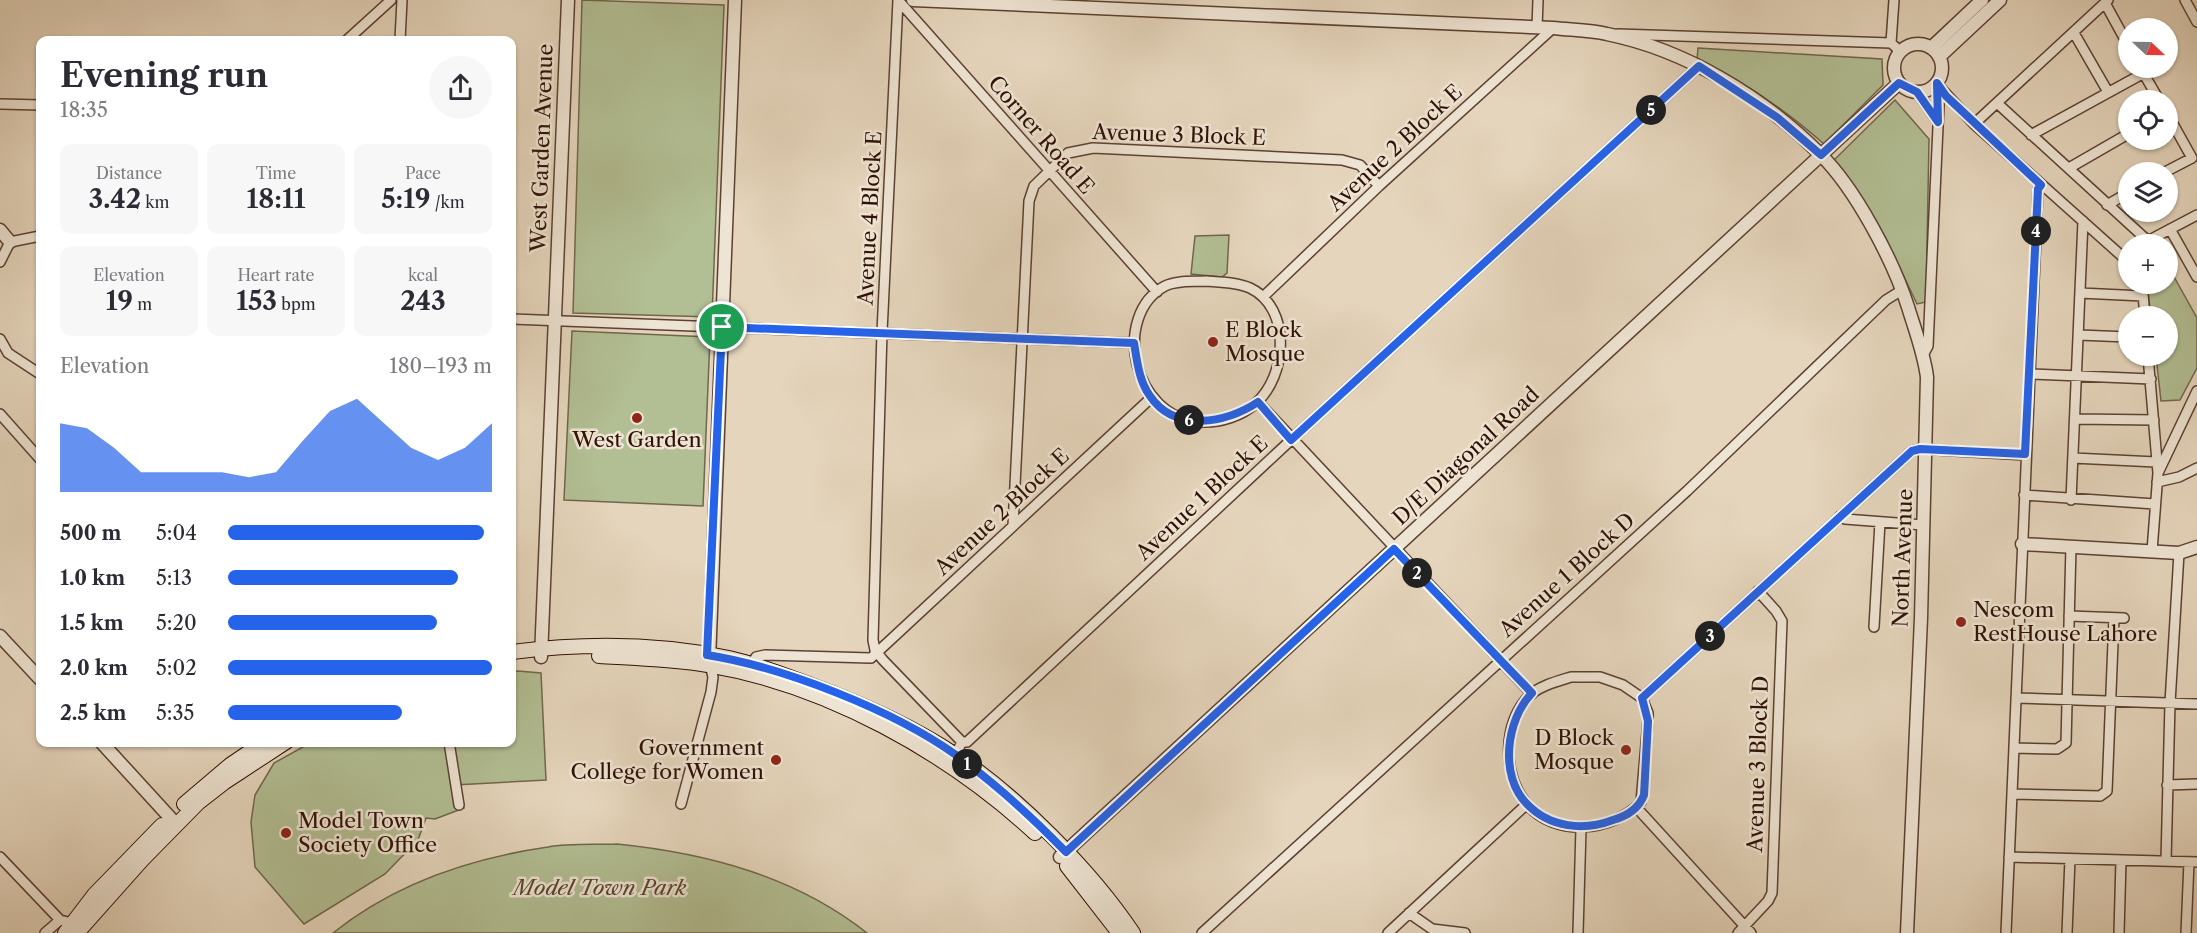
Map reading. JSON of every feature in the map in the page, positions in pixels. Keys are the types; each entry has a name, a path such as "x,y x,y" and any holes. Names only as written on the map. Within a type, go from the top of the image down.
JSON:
{"main road":[{"path":"516,652 640,648 708,660 752,664 867,707 956,754 1028,813 1133,933"},
{"path":"516,660 541,653"},
{"path":"708,660 844,708 898,734 956,754"},
{"path":"70,928 94,895 173,820 209,782 249,754 271,747"},
{"path":"1063,854 1119,933"}],"street":[{"path":"351,36 391,0"},
{"path":"400,36 402,0"},
{"name":"West Garden Avenue","path":"541,653 568,0"},
{"path":"681,804 713,677 708,660 735,0"},
{"name":"Corner Road E","path":"898,0 1157,292"},
{"name":"Avenue 4 Block E","path":"877,653 873,640 882,332 898,0"},
{"name":"North Avenue","path":"913,0 1553,28 1606,34 1699,66 1761,106 1821,155 1875,234 1897,273 1923,355 1927,377 1908,933"},
{"path":"1537,28 1538,0"},
{"path":"1894,0 1895,64 1899,83 1917,92 1924,92 1937,83"},
{"path":"1935,52 1982,0"},
{"path":"1935,52 2000,0"},
{"path":"2185,0 2197,22"},
{"path":"1974,124 2107,1 2118,24"},
{"name":"Avenue 2 Block E","path":"1263,297 1379,186 1553,28"},
{"path":"2074,33 2108,92"},
{"path":"1606,34 1896,48 1912,45 1935,52"},
{"path":"1923,355 1928,346 1938,122 1937,83 1942,70 1935,52"},
{"name":"Avenue 1 Block E","path":"956,754 1291,440 1699,66"},
{"path":"2031,135 2130,78"},
{"name":"D/E Diagonal Road","path":"1063,854 1899,83"},
{"path":"1937,83 1946,96 1974,124 2118,250"},
{"path":"1917,92 1938,122"},
{"path":"0,104 36,105"},
{"path":"1997,104 2069,168 2136,234"},
{"path":"2178,133 2197,167"},
{"path":"2069,168 2118,140"},
{"name":"Avenue 3 Block E","path":"1013,526 1029,201 1034,186 1068,153 1093,148 1342,160 1360,165 1379,186"},
{"path":"2178,165 2192,158"},
{"path":"2006,933 2025,454 2031,374 2038,189 2041,185"},
{"path":"2107,205 2118,199"},
{"path":"2161,234 2197,215"},
{"path":"2071,500 2083,221"},
{"path":"2170,229 2197,277"},
{"path":"0,230 10,242"},
{"path":"10,242 36,237"},
{"path":"0,262 10,242"},
{"path":"1206,281 1248,287 1263,297 1276,318 1280,333 1281,353 1275,376 1258,402 1230,418 1201,422 1173,414 1151,398 1141,376 1134,343 1143,311 1157,292 1172,284 1206,281"},
{"name":"Avenue 1 Block D","path":"1202,933 1687,490 1886,300 1902,290"},
{"path":"2080,293 2143,296 2144,306"},
{"path":"516,319 1134,343"},
{"path":"2079,335 2118,337"},
{"path":"0,339 8,353 36,371"},
{"path":"0,360 8,353"},
{"path":"2149,366 2158,477 2152,551"},
{"path":"2031,374 2151,379"},
{"path":"2158,477 2197,391"},
{"name":"Avenue 2 Block E","path":"877,653 1151,398"},
{"path":"1258,402 1291,440 1532,693"},
{"path":"0,414 36,454"},
{"path":"2076,419 2154,420"},
{"path":"1642,698 1912,451 1926,449 2025,454"},
{"path":"2073,458 2156,462"},
{"path":"2158,477 2179,477 2197,468"},
{"path":"2024,495 2155,504"},
{"path":"1840,516 1845,519 1923,525"},
{"path":"1874,627 1880,522"},
{"path":"2022,544 2179,553 2197,547"},
{"path":"2014,748 2057,749 2065,746 2071,546"},
{"path":"2166,861 2170,703 2179,553"},
{"name":"Avenue 3 Block D","path":"1745,931 1771,898 1782,621 1758,591"},
{"path":"2069,616 2124,618"},
{"path":"2012,794 2100,796 2105,794 2108,788 2114,618"},
{"path":"0,636 36,675"},
{"path":"752,664 756,657 765,654 867,660 877,653 956,754"},
{"path":"1571,677 1600,677 1623,685 1642,698 1648,721 1644,795 1636,807 1620,818 1581,828 1556,822 1527,804 1515,781 1509,741 1514,718 1532,693 1571,677"},
{"path":"2016,698 2197,704"},
{"path":"106,747 173,820"},
{"path":"450,747 459,805"},
{"path":"2167,785 2197,784"},
{"path":"1388,933 1527,804"},
{"path":"1636,807 1745,931"},
{"path":"1578,933 1581,828"},
{"path":"2009,856 2193,862 2186,933"},
{"path":"0,857 70,928"},
{"path":"2067,933 2070,859"},
{"path":"2119,933 2121,860"},
{"path":"1409,913 1432,929 1465,933"},
{"path":"45,933 70,928"}],"green space":[{"path":"582,0 724,5 712,317 573,313"},
{"path":"1698,48 1882,59 1883,85 1824,144 1764,97 1732,77 1697,60"},
{"path":"1895,100 1929,139 1926,302 1917,304 1884,235 1834,160"},
{"path":"1229,235 1227,273 1222,277 1191,274 1195,236"},
{"path":"2178,284 2197,318 2197,368 2180,400 2161,401 2157,366 2178,366 2178,306 2150,306 2148,294 2178,294"},
{"name":"West Garden","path":"572,331 710,337 703,506 564,500"},
{"path":"516,671 541,673 546,780 455,785 464,808 435,819 426,818 418,840 385,874 304,924 255,867 251,822 255,795 274,763 303,747 516,747"},
{"name":"Model Town Park","path":"617,844 683,854 748,870 810,896 867,933 333,933 382,900 408,887 463,866 491,858 556,846"}],"place":[{"name":"E Block Mosque","path":"1213,342"},
{"name":"West Garden","path":"637,418"},
{"name":"Nescom RestHouse Lahore","path":"1961,622"},
{"name":"D Block Mosque","path":"1626,750"},
{"name":"Government College for Women","path":"776,760"},
{"name":"Model Town Society Office","path":"286,833"}],"route":[{"path":"1699,66 1744,93 1778,118 1821,155 1899,83 1910,91 1917,92 1938,122 1937,83 1946,96 1974,124 2041,185 2038,189 2031,374 2025,454 1920,449 1912,451 1642,698 1648,712 1648,721 1644,795 1641,802 1620,818 1600,825 1581,828 1542,816 1527,804 1515,781 1509,753 1510,731 1514,718 1532,693 1394,549 1066,852 1028,813 955,755 899,723 842,696 768,669 707,655 722,327 1134,343 1145,388 1160,407 1183,419 1201,422 1230,418 1258,402 1291,440 1699,66"}]}
